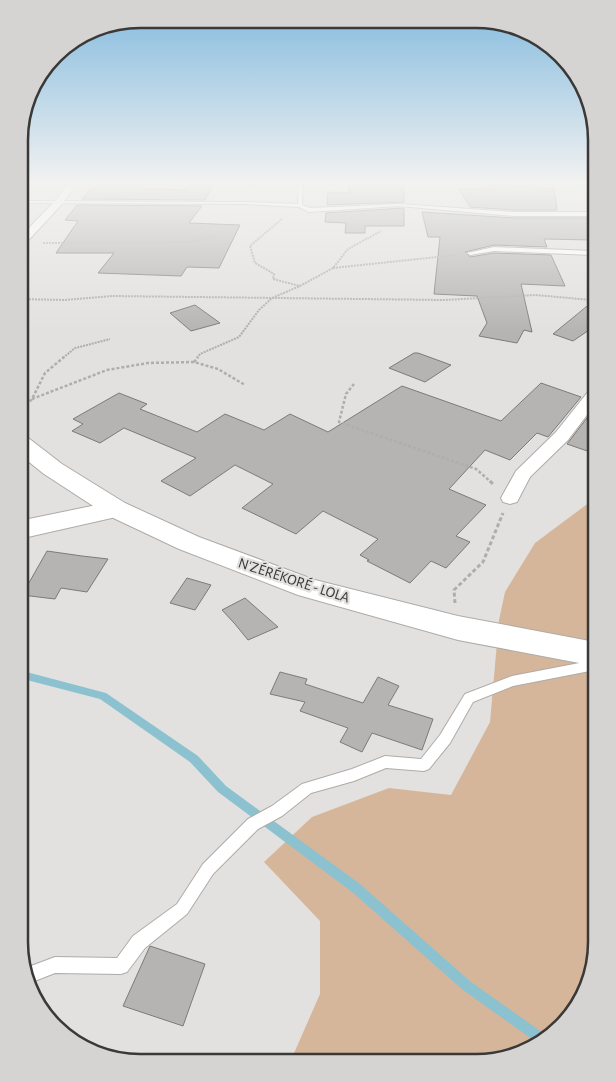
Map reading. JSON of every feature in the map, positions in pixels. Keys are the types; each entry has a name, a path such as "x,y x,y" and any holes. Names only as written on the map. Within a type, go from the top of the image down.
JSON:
{"main road":[{"name":"N'ZÉRÉKORÉ - LOLA","path":"28,449 52,469 116,509 189,543 308,588 458,628 588,653"},
{"path":"28,528 116,509"}],"street":[{"path":"510,498 522,475 562,436 588,402"}],"lane":[{"path":"470,253 494,249 588,253"},
{"path":"32,973 55,965 121,966 139,942 182,908 208,870 253,824 277,811 307,788 354,775 385,762 424,765 445,739 469,698 512,681 588,666"}],"path":[{"path":"268,231 250,246 255,263 274,274 274,279 300,286"},
{"path":"333,268 348,249 380,231"},
{"path":"37,243 188,242 220,236"},
{"path":"194,362 200,354 238,337 259,310 272,298 300,286 333,268 470,253"},
{"path":"28,299 65,300 112,296 444,300 536,295 588,300"},
{"path":"28,403 32,399 45,373 75,348 110,339"},
{"path":"32,399 107,370 148,363 194,362 218,369 245,385"},
{"path":"354,384 346,394 339,422 476,469 510,498 483,562 454,590 458,628"}],"shaded area":[{"path":"588,503 588,957 580,985 565,1011 556,1022 539,1036 512,1049 484,1054 294,1054 320,994 320,921 264,862 312,817 389,788 451,795 490,722 499,620 505,592 535,543"}],"building":[{"path":"71,231 237,231 219,268 187,267 181,276 98,273 114,253 56,253"},
{"path":"345,231 365,231 365,233 345,233"},
{"path":"427,231 588,231 588,240 544,239 547,247 494,245 465,252 470,257 494,253 551,255 565,286 521,284 532,332 524,330 517,343 479,336 487,323 477,296 434,294 440,237 428,237"},
{"path":"195,305 220,323 191,331 170,313"},
{"path":"588,305 588,331 573,341 553,334"},
{"path":"414,353 451,365 425,382 389,368"},
{"path":"541,383 581,397 548,437 537,433 510,460 485,450 449,489 486,505 456,536 470,542 446,568 431,561 410,583 367,561 369,560 360,555 378,539 323,511 296,534 242,508 273,484 235,465 190,496 161,481 196,458 124,428 100,443 72,431 83,424 73,419 119,393 147,404 140,409 197,432 225,414 264,430 290,414 328,432 402,386 501,421"},
{"path":"588,417 588,451 567,444"},
{"path":"47,551 108,559 87,592 61,588 55,599 28,596 28,584"},
{"path":"187,578 211,585 195,610 170,603"},
{"path":"245,598 278,627 248,640 222,610"},
{"path":"280,672 307,679 305,684 363,703 378,677 399,686 388,705 433,719 422,750 372,733 362,752 340,742 348,728 300,711 305,702 270,694"},
{"path":"150,946 205,964 183,1026 123,1006"}],"waterway":[{"path":"28,676 103,696 194,759 222,789 356,888 467,986 539,1036"}]}
